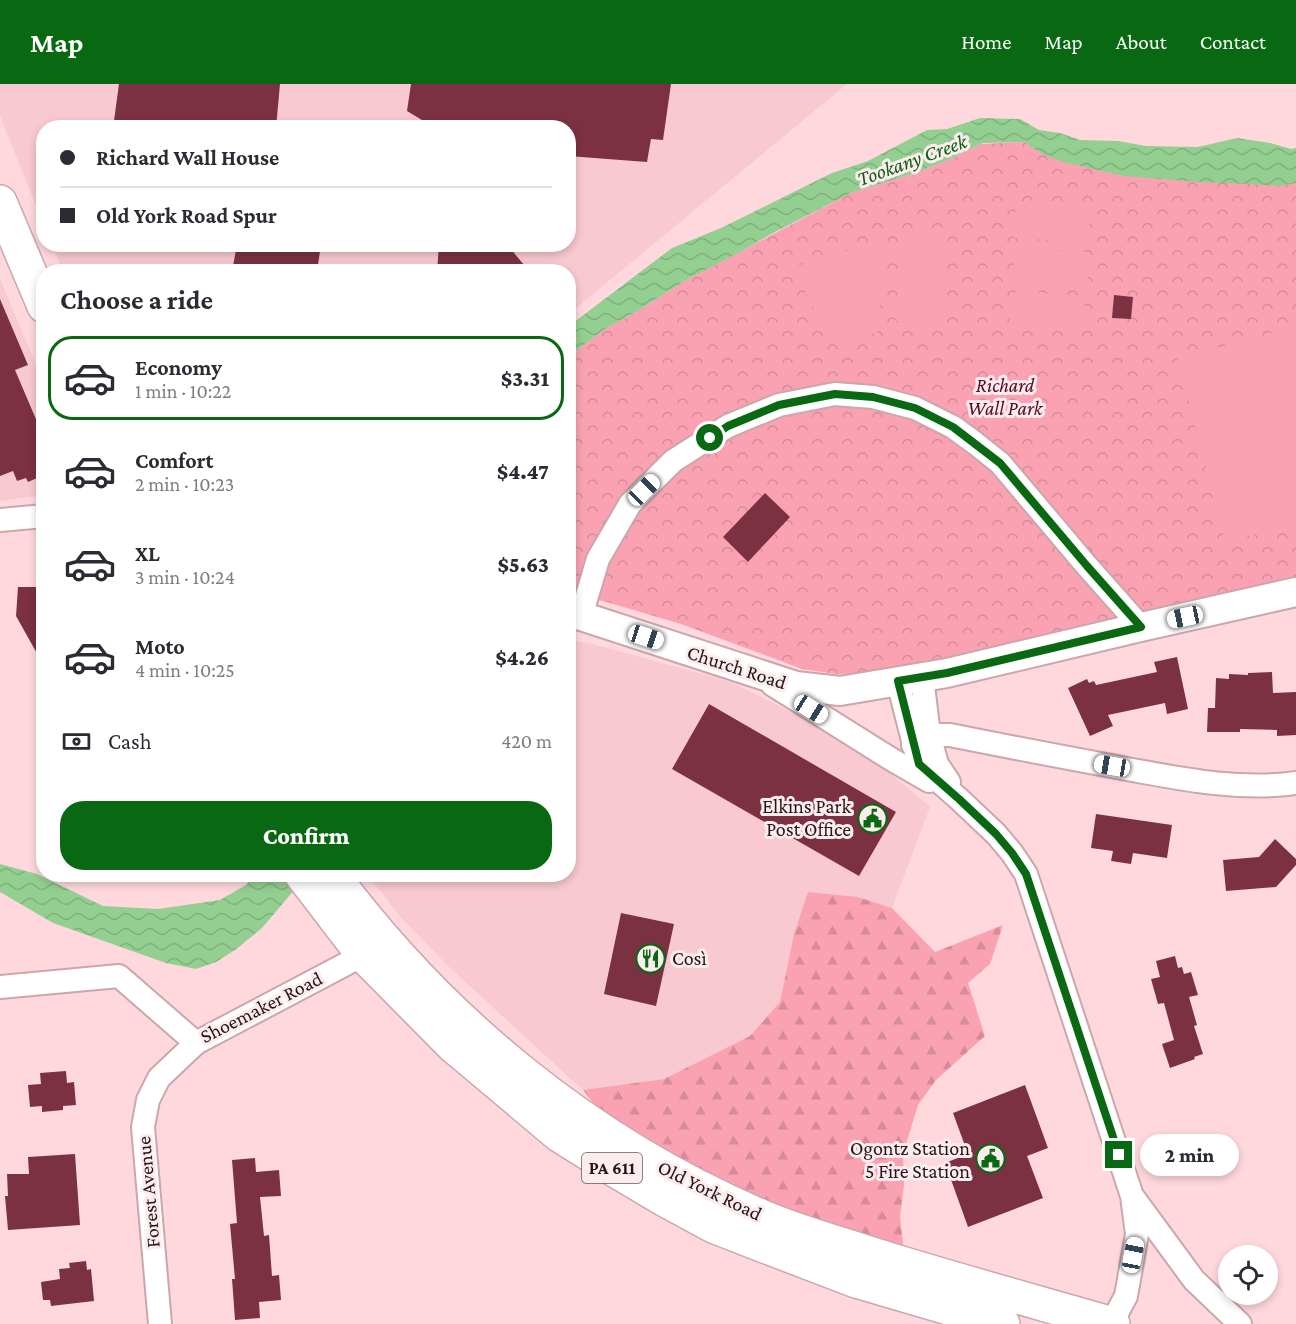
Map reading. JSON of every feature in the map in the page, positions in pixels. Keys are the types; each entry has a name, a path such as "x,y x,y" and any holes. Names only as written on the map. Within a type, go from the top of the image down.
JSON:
{"highway":[{"path":"0,202 36,287"},
{"name":"Old York Road","path":"316,882 363,955 452,1045 559,1134 665,1200 713,1226 856,1281 1003,1324"},
{"name":"Old York Road","path":"319,882 383,939 426,986 492,1049 571,1110 643,1157 688,1182 764,1217 834,1242 1111,1324"}],"main road":[{"name":"Church Road","path":"576,615 796,686 840,691 947,673 1296,592"}],"street":[{"path":"576,613 598,560 630,504 673,461 728,426 779,405 835,394 873,397 915,408 953,427 968,438 1000,463 1141,627"},
{"path":"0,520 36,517"},
{"path":"752,671 959,799 996,834 1012,853 1026,874 1132,1196 1194,1280 1240,1324"},
{"path":"910,680 921,740 959,799"},
{"path":"921,740 950,735 1170,777 1220,783 1274,786 1296,783"},
{"name":"Shoemaker Road","path":"0,987 119,976 196,1043 363,955"},
{"name":"Forest Avenue","path":"160,1324 142,1127 148,1100 159,1078 196,1043"},
{"path":"1111,1324 1111,1301 1132,1196"}],"shaded area":[{"path":"0,84 847,84 576,308 576,264 60,264 55,252 576,252 576,120 36,120 36,206 0,116"},
{"path":"0,279 36,364 36,496 0,501"},
{"path":"576,641 731,682 856,744 930,807 892,908 858,897 794,934 780,1002 750,1036 664,1079 583,1090 449,967 398,914 373,882 576,882"}],"green space":[{"name":"Richard Wall Park","path":"1025,142 1042,154 1296,172 1296,579 1068,629 911,668 869,674 836,674 802,669 681,624 576,595 576,351 605,329 688,279 851,193 918,172 981,144"},
{"path":"1016,204 1090,208 1088,242 1014,238"},
{"path":"901,233 948,236 943,323 896,321"},
{"path":"888,238 877,333 830,341 793,267"},
{"path":"1015,248 1089,252 1087,286 1013,282"},
{"path":"1012,292 1085,296 1083,331 1009,326"},
{"path":"1296,327 1296,524 1225,542 1178,358"},
{"path":"808,892 858,897 892,908 935,952 1003,925 990,964 968,983 985,1036 936,1080 918,1105 903,1154 904,1185 900,1217 904,1252 804,1218 690,1164 604,1117 583,1090 664,1079 750,1036 780,1002 794,934"}],"water":[{"name":"Tookany Creek","path":"980,118 1020,119 1039,130 1060,133 1080,140 1118,141 1146,146 1198,147 1237,138 1270,143 1291,149 1296,148 1296,183 1281,186 1124,176 1063,162 1042,154 1024,142 983,143 918,172 851,193 688,279 605,329 576,351 576,321 672,248 721,228 832,173 868,161 927,130 947,129"},
{"path":"0,864 36,874 36,882 54,882 103,906 158,909 220,900 249,882 301,882 262,928 216,962 196,969 166,963 53,923 0,892"}],"building":[{"path":"119,84 280,84 277,120 114,120"},
{"path":"411,84 671,84 663,140 651,139 647,162 576,157 576,120 422,120 407,111"},
{"path":"236,252 320,252 318,264 233,264"},
{"path":"438,252 513,252 523,264 438,264"},
{"path":"1114,295 1133,297 1131,319 1112,318"},
{"path":"0,299 28,365 15,370 36,419 36,478 28,482 26,478 17,481 13,471 0,476"},
{"path":"765,493 790,517 748,562 723,537"},
{"path":"18,587 36,587 36,652 16,616"},
{"path":"1177,657 1188,709 1167,714 1165,703 1108,715 1113,726 1090,736 1068,688 1087,679 1089,683 1094,681 1096,685 1157,672 1154,662"},
{"path":"1272,672 1273,693 1296,692 1296,735 1277,736 1277,730 1240,729 1240,732 1207,732 1208,708 1215,708 1216,678 1229,679 1229,674 1248,675 1248,673"},
{"path":"709,704 896,812 859,876 672,769"},
{"path":"1096,814 1172,825 1167,858 1133,853 1131,864 1111,861 1113,851 1091,848"},
{"path":"1275,839 1296,859 1296,865 1276,887 1226,891 1223,860 1259,857"},
{"path":"621,913 674,924 656,1006 604,994"},
{"path":"1175,956 1178,968 1182,967 1184,974 1191,972 1198,995 1189,997 1197,1025 1194,1026 1203,1054 1170,1068 1162,1044 1174,1040 1164,1003 1158,1004 1151,979 1160,977 1156,961"},
{"path":"66,1071 67,1083 74,1082 76,1105 63,1106 63,1110 42,1112 42,1106 30,1107 28,1085 41,1084 40,1073"},
{"name":"Ogontz Station 5 Fire Station","path":"1025,1085 1048,1148 1027,1156 1043,1198 968,1227 945,1163 968,1154 953,1113"},
{"path":"75,1154 80,1225 8,1230 5,1196 8,1196 7,1174 29,1174 28,1157"},
{"path":"255,1158 256,1172 279,1170 281,1196 260,1197 264,1236 269,1235 272,1276 279,1275 281,1300 259,1302 260,1318 235,1320 232,1279 235,1279 230,1224 237,1223 232,1160"},
{"path":"86,1261 87,1270 91,1269 94,1301 51,1306 50,1300 43,1300 41,1282 60,1279 59,1269 70,1268 69,1263"}],"place":[{"name":"Elkins Park Post Office","path":"872,818"},
{"name":"Così","path":"651,958"},
{"name":"Ogontz Station 5 Fire Station","path":"991,1159"}],"route":[{"path":"710,438 728,426 779,405 835,394 873,397 915,408 953,427 1000,463 1141,627 947,673 898,681 919,764 996,834 1026,874 1119,1155"}]}
